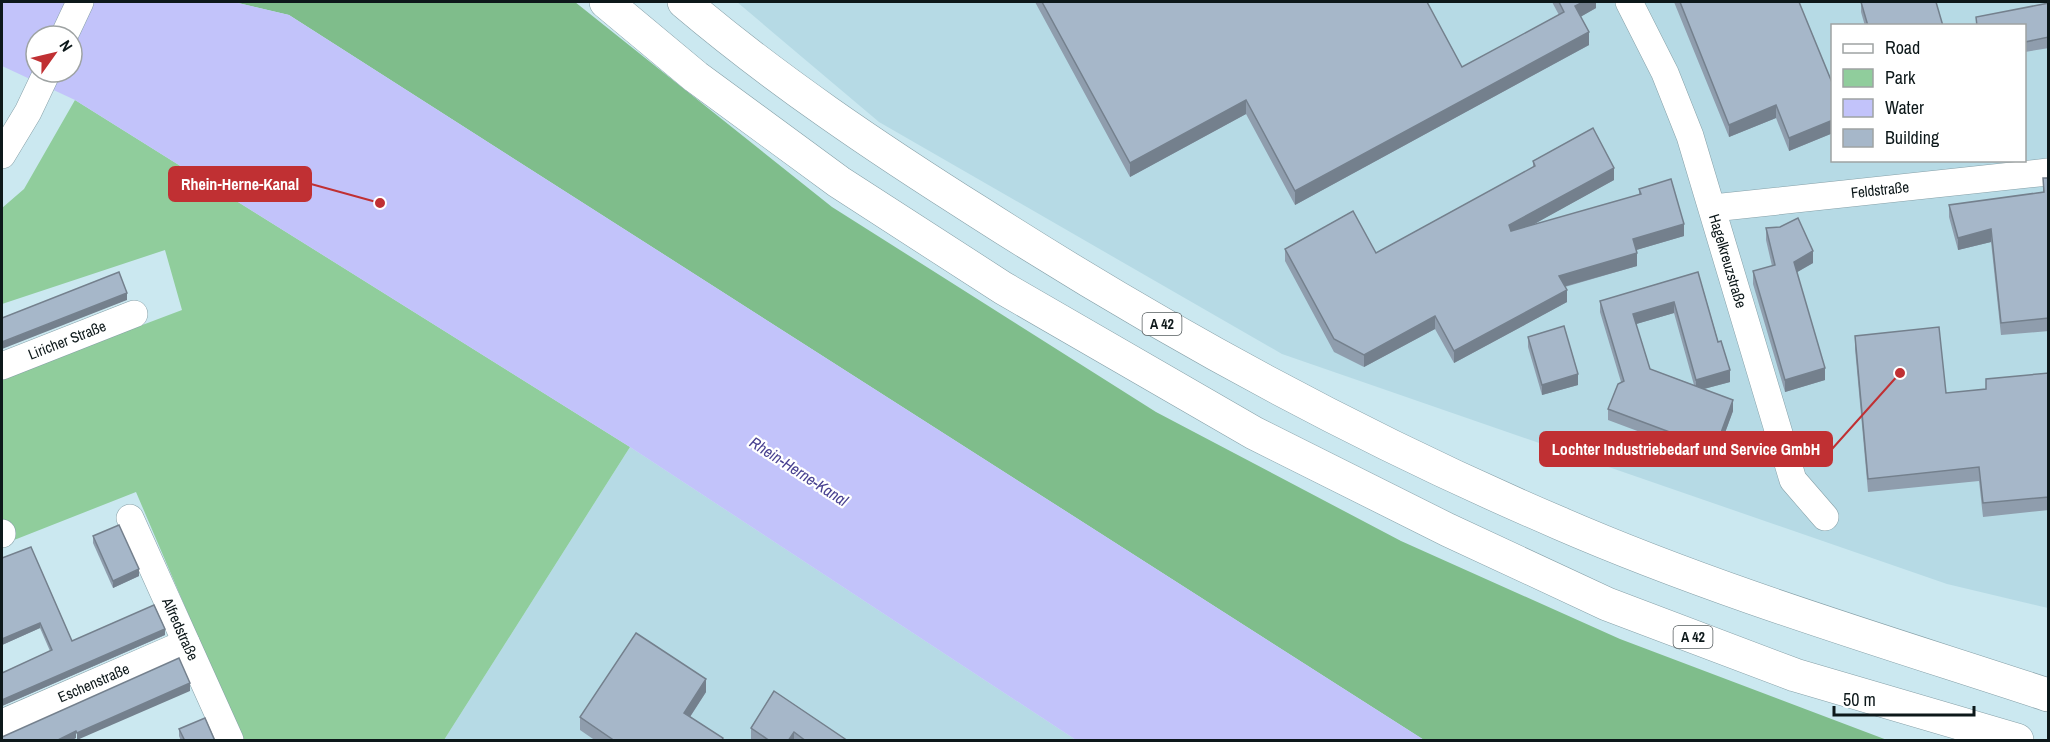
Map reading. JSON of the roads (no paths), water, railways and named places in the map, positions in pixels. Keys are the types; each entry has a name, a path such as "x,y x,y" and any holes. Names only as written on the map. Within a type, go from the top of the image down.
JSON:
{"highway":[{"name":"A 42","path":"606,2 696,77 839,182 1003,288 1254,433 1448,530 1607,604 1795,675 2017,741"},
{"name":"A 42","path":"684,2 728,39 867,141 1066,267 1263,381 1558,523 1693,576 2033,683 2049,695"},
{"path":"1948,720 1975,741"}],"street":[{"path":"70,24 80,2"},
{"name":"Hagelkreuzstraße","path":"1629,2 1656,52 1680,107 1713,208 1793,480 1825,517"},
{"path":"2,156 41,84"},
{"name":"Feldstraße","path":"1713,208 2049,172"},
{"name":"Liricher Straße","path":"2,366 134,314"},
{"name":"Alfredstraße","path":"130,518 230,741"},
{"name":"Eschenstraße","path":"2,723 186,643"}],"water":[{"path":"2,2 234,2 289,15 1424,740 1076,740 630,447 75,100 41,84 84,84 84,24 24,24 24,76 2,66"}],"place":[{"name":"Rhein-Herne-Kanal","path":"380,203"},
{"name":"Lochter Industriebedarf und Service GmbH","path":"1900,373"}]}
